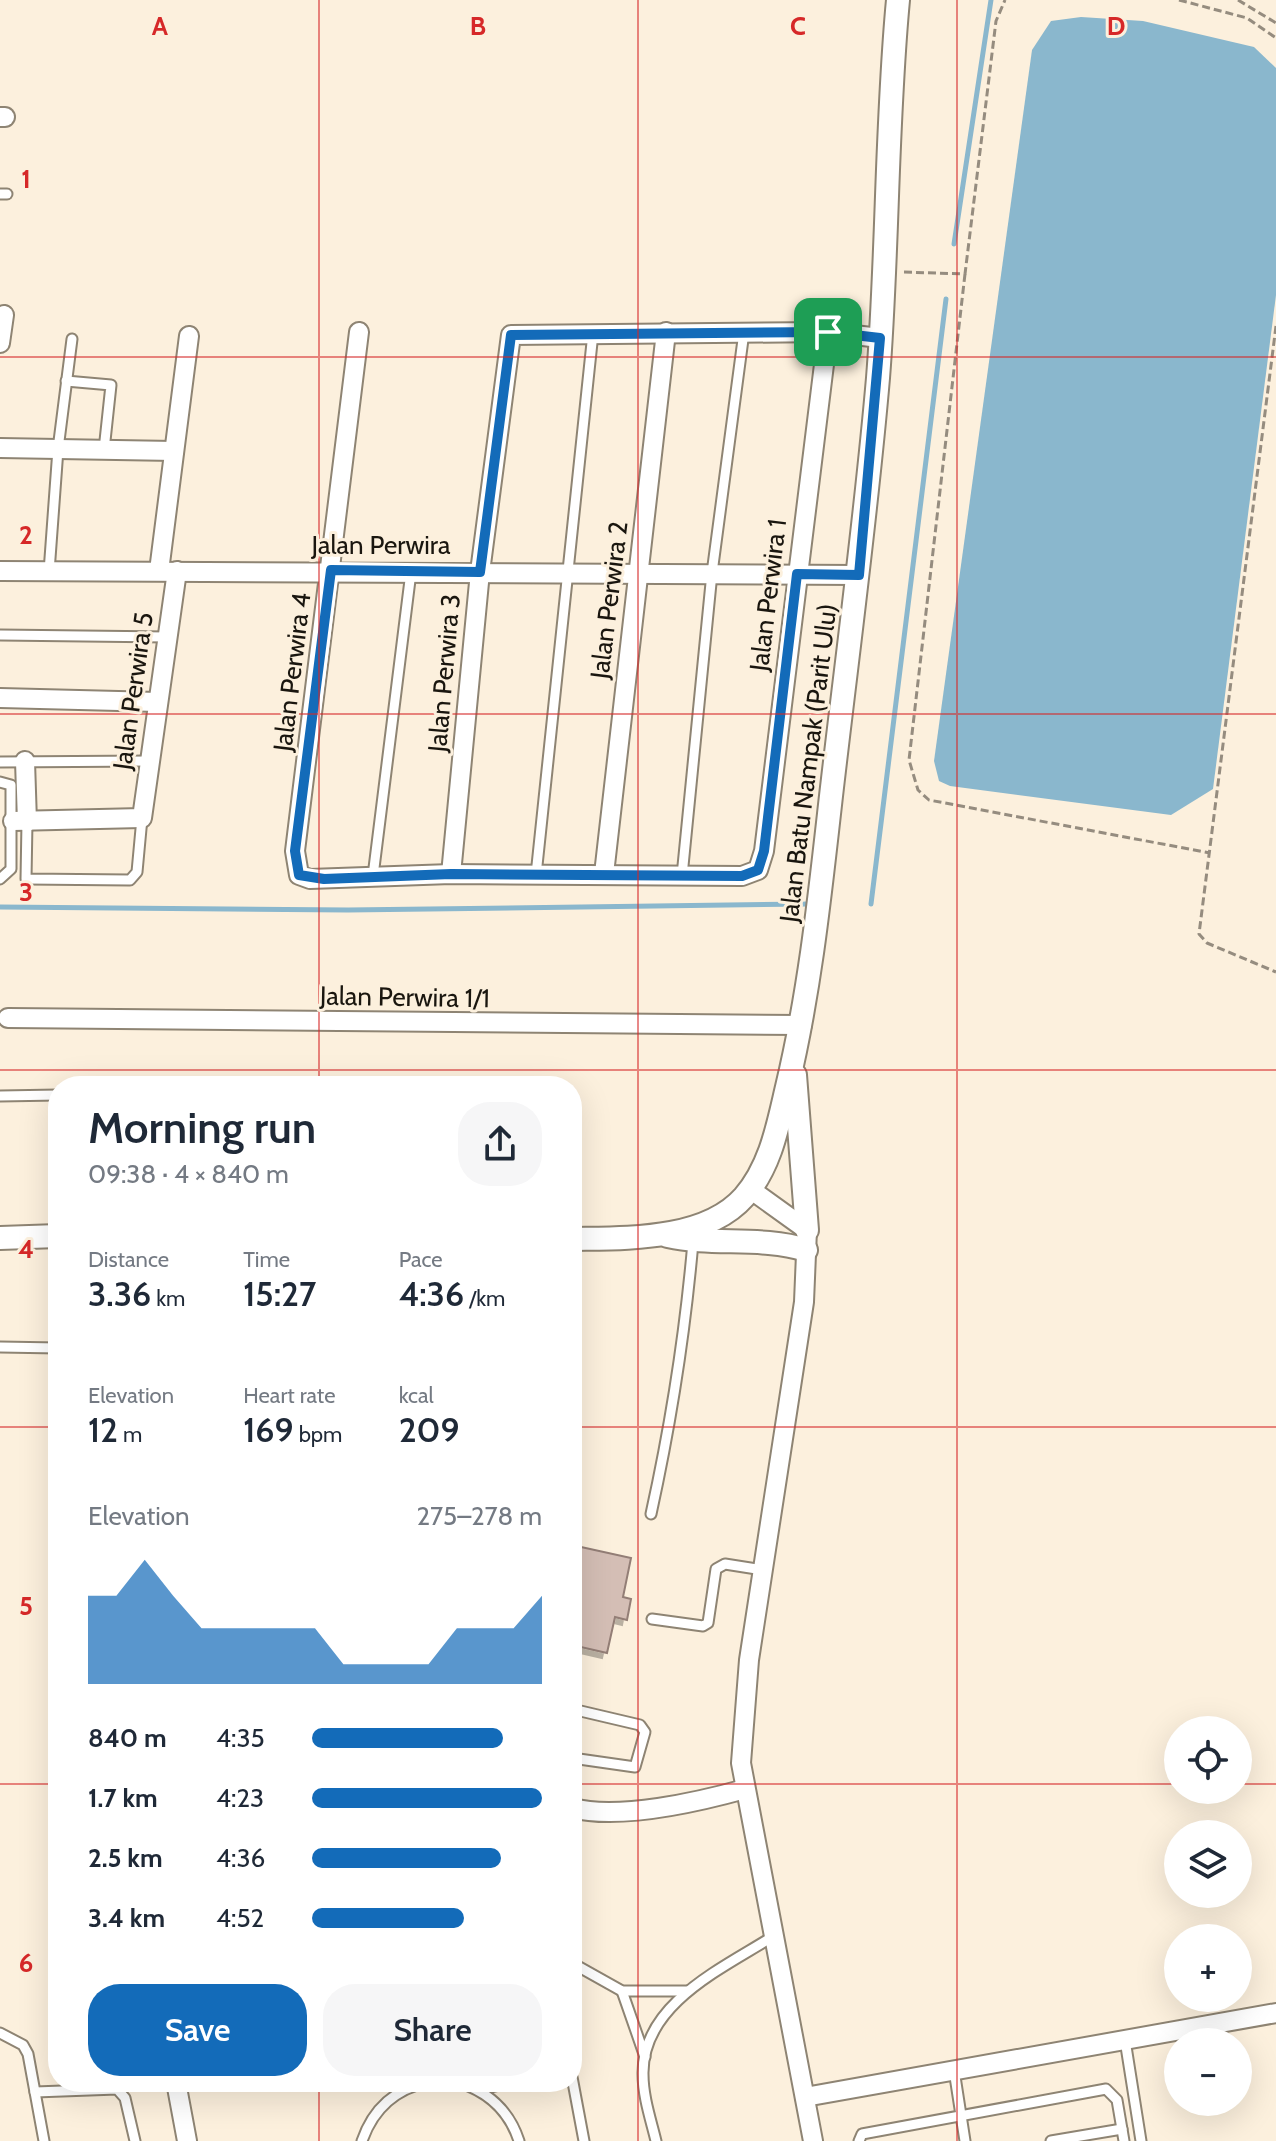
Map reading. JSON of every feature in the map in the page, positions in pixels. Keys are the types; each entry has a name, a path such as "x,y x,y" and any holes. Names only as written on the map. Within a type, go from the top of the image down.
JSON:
{"street":[{"name":"Jalan Batu Nampak (Parit Ulu)","path":"582,1238 682,1229 722,1215 750,1189 768,1157 793,1062 802,1025 819,915 859,575 880,338 898,0"},
{"path":"0,343 4,315"},
{"name":"Jalan Perwira 4","path":"359,332 295,851 299,875 324,879 373,876"},
{"name":"Jalan Perwira 2","path":"604,874 666,332"},
{"path":"593,333 828,332 880,338"},
{"name":"Jalan Perwira 1","path":"682,876 742,876 753,874 762,864 828,332"},
{"name":"Jalan Perwira 3","path":"451,874 480,572 511,335 593,333"},
{"name":"Jalan Perwira 5","path":"142,818 167,637 174,451 189,336"},
{"path":"0,448 174,451"},
{"name":"Jalan Perwira","path":"0,571 331,570 859,575"},
{"path":"0,698 158,702"},
{"path":"25,761 20,822 142,818"},
{"path":"373,876 682,876"},
{"name":"Jalan Perwira 1/1","path":"8,1018 802,1025"},
{"path":"793,1062 803,1140 804,1302 744,1702 741,1763 813,2141"},
{"path":"750,1189 806,1240"},
{"path":"655,1233 693,1242 782,1244 806,1240"},
{"path":"0,1238 48,1236"},
{"path":"582,1808 627,1810 714,1797 745,1789"},
{"path":"805,2097 1276,2013"},
{"path":"178,2092 187,2141"}],"lane":[{"path":"682,876 712,573 744,332"},
{"path":"536,875 593,333"},
{"path":"49,572 58,449 72,339"},
{"path":"66,381 111,385 104,450"},
{"path":"373,876 411,572"},
{"path":"0,635 167,637"},
{"path":"0,762 150,761"},
{"path":"0,782 11,785 20,822 26,879 130,880 137,872 142,818"},
{"path":"0,879 11,869 20,822"},
{"path":"0,1096 48,1095"},
{"path":"651,1514 685,1339 693,1242"},
{"path":"0,1347 48,1348"},
{"path":"652,1619 703,1626 708,1623 716,1569 725,1564 763,1570"},
{"path":"582,1711 640,1725 645,1732 635,1767 582,1759"},
{"path":"645,2057 667,2013 687,1991 772,1937"},
{"path":"582,1969 622,1991 687,1991"},
{"path":"622,1991 645,2057 645,2096 656,2141"},
{"path":"0,2033 23,2045 44,2141"},
{"path":"1125,2040 1141,2141"},
{"path":"954,2070 965,2141"},
{"path":"859,2141 862,2134 1106,2089 1117,2100 1124,2141"},
{"path":"35,2092 48,2092"},
{"path":"120,2092 125,2098 135,2141"},
{"path":"362,2141 368,2125 387,2100 399,2092"},
{"path":"480,2092 503,2110 519,2141"},
{"path":"575,2092 584,2141"},
{"path":"1051,2141 1122,2129"}],"path":[{"path":"1005,0 996,21 909,760 918,790 929,800 1210,853"},
{"path":"1179,0 1247,18 1276,38"},
{"path":"1238,0 1276,23"},
{"path":"924,273 965,274"},
{"path":"1276,326 1201,939 1276,972"}],"water":[{"path":"1081,17 1143,21 1254,47 1276,68 1276,295 1213,789 1171,815 950,786 939,781 934,761 1032,50 1051,21"}],"building":[{"path":"582,1547 631,1558 623,1597 631,1599 627,1620 615,1617 607,1653 582,1647"}],"waterway":[{"path":"954,244 991,0"},
{"path":"871,904 946,299"},
{"path":"0,907 348,910 810,904"}],"route":[{"path":"828,332 880,338 859,575 797,574 764,851 758,870 742,876 451,874 310,879 299,875 295,851 331,570 480,572 511,335 828,332"}]}
